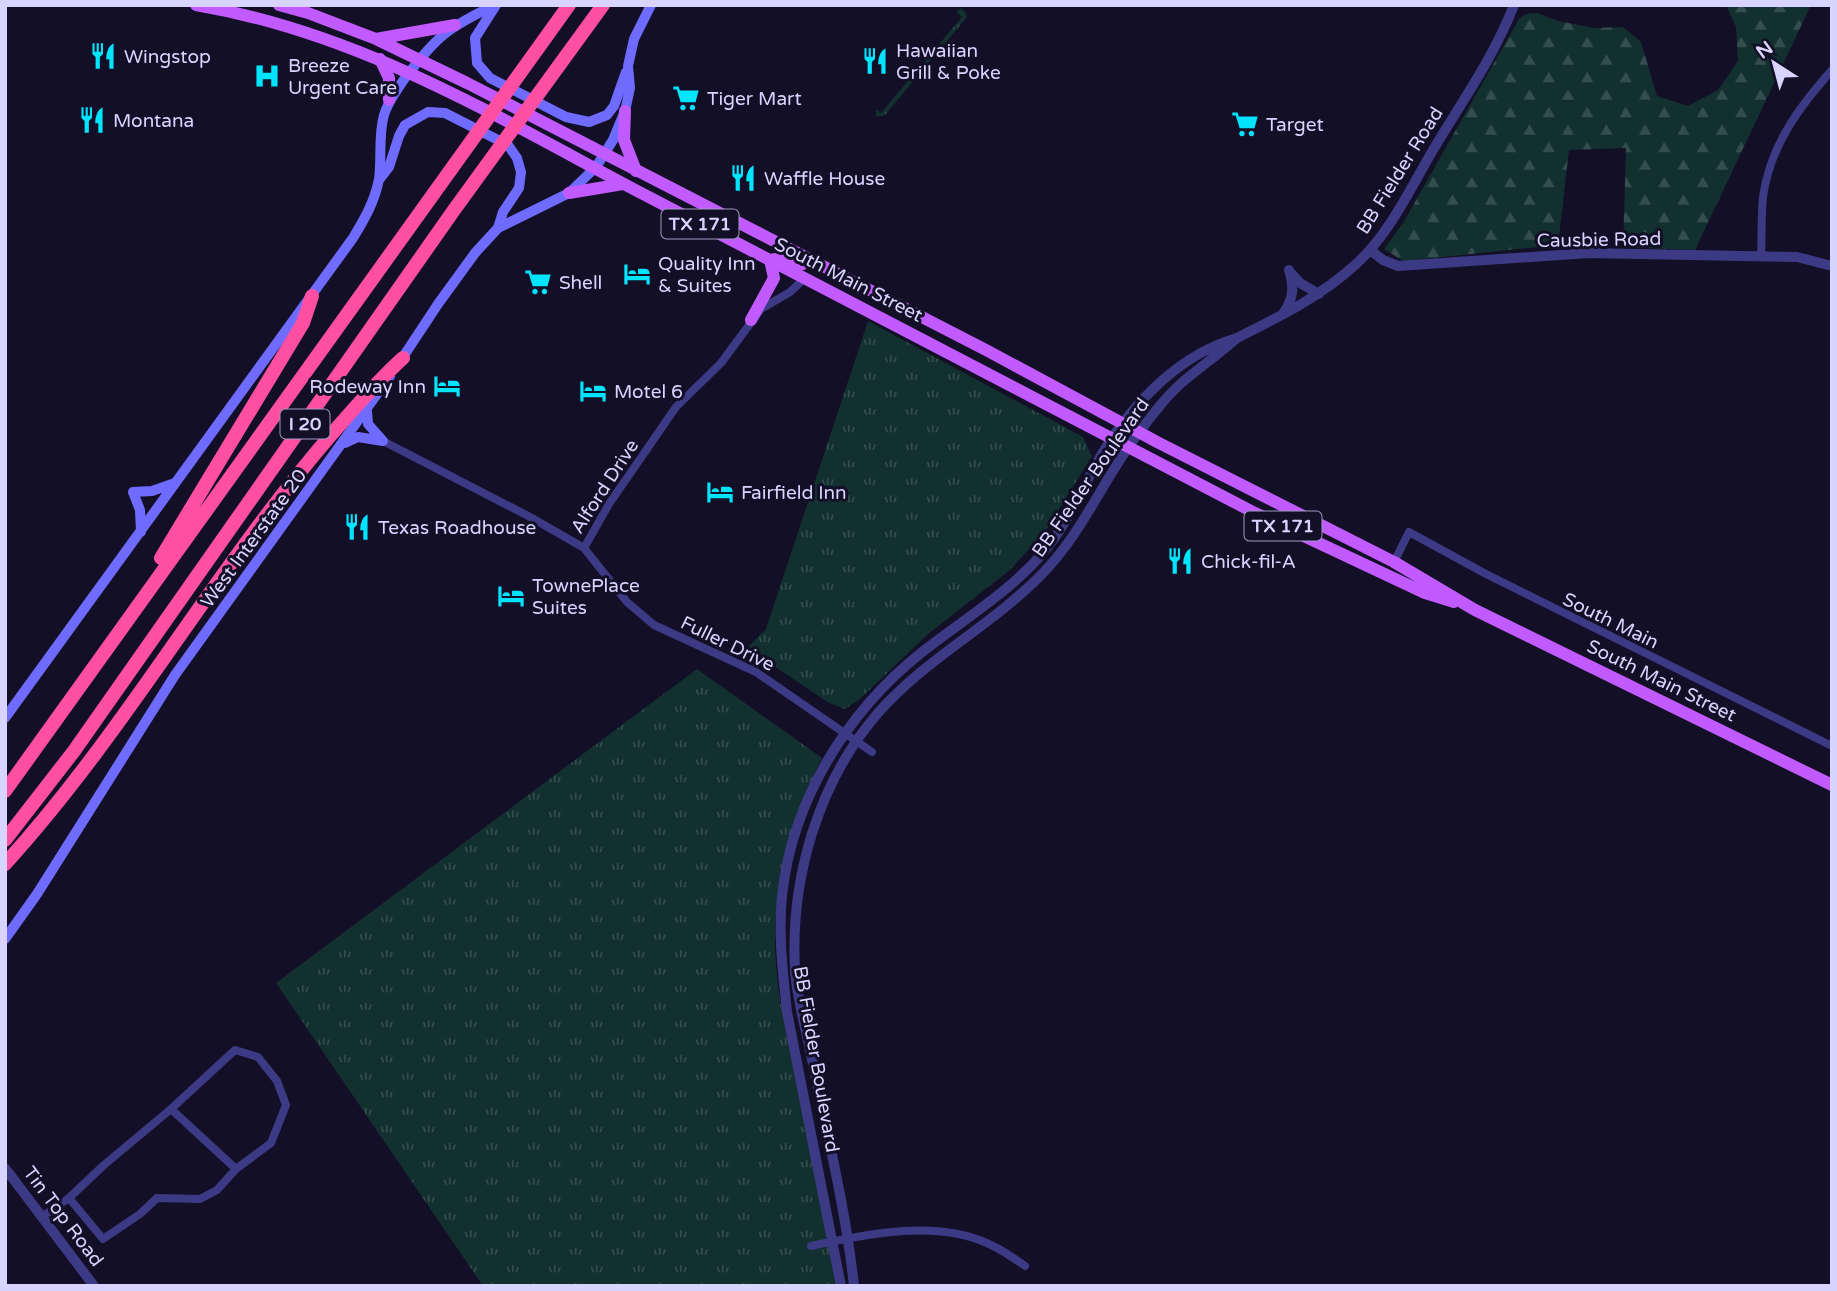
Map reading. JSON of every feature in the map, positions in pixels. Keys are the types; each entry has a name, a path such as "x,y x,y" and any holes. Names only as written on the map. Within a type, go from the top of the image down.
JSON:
{"highway":[{"name":"I 20","path":"5,791 569,5"},
{"name":"I 20","path":"5,840 74,751 454,210 603,5"},
{"path":"126,623 132,601 241,429 303,323 312,296"},
{"path":"5,864 78,779 218,579 300,471 382,377 403,358"}],"main road":[{"name":"South Main Street","path":"196,5 301,29 410,72 1255,513 1425,593 1475,610"},
{"name":"South Main Street","path":"279,5 376,39 467,83 1394,562 1475,610 1832,785"},
{"path":"5,718 312,296 365,218 379,180 383,117 389,100 418,59 437,38 455,25 496,5"},
{"path":"496,5 475,38 477,63 490,78 566,117 589,122 607,115 614,106 634,39 651,5"},
{"path":"376,39 455,25"},
{"path":"380,59 389,78 389,100"},
{"name":"West Interstate 20","path":"5,939 44,883 175,675 367,410 460,273 498,228 569,193 596,167 625,111 630,88 628,66"},
{"path":"625,111 624,140 636,171"},
{"path":"379,180 389,167 399,136 409,122 428,112 449,115 504,143 519,162 521,177 498,228"},
{"path":"569,193 623,184"},
{"path":"751,320 774,278 770,260 782,258 803,264 809,259"},
{"path":"805,278 812,275 846,278"},
{"path":"367,410 368,424 383,440"},
{"path":"342,444 358,437 383,440"},
{"path":"141,533 140,510 134,492 152,491 177,481"}],"street":[{"name":"BB Fielder Road","path":"1237,338 1319,294 1349,271 1370,250 1399,207 1492,52 1514,5"},
{"path":"1761,257 1763,197 1771,163 1785,130 1807,98 1832,70"},
{"name":"Causbie Road","path":"1370,250 1383,260 1398,266 1589,253 1797,257 1832,266"},
{"path":"1275,319 1290,303 1293,287 1289,270 1300,283 1319,294"},
{"name":"Alford Drive","path":"383,440 532,517 584,548 609,504 676,407 721,363 761,309 790,292 805,278"},
{"name":"BB Fielder Boulevard","path":"841,1286 787,1012 780,934 782,894 791,850 806,807 823,767 844,732 904,668 1030,567 1060,532 1113,438 1166,378 1214,345 1237,338"},
{"name":"BB Fielder Boulevard","path":"854,1286 849,1238 795,972 797,897 819,811 835,775 855,741 889,700 912,679 1013,603 1052,564 1072,540 1139,432 1183,381 1237,338"},
{"name":"South Main","path":"1394,562 1409,532 1486,574 1832,746"},
{"name":"Fuller Drive","path":"584,548 627,602 654,625 757,672 872,752"},
{"path":"43,1216 69,1198 235,1050 258,1057 277,1081 286,1105 271,1143 236,1169 217,1190 200,1199 157,1198 140,1214 103,1239 69,1198"},
{"path":"171,1109 236,1169"},
{"name":"Tin Top Road","path":"5,1168 94,1286"},
{"path":"811,1245 849,1238 928,1230 956,1234 991,1244 1025,1266"}],"green space":[{"path":"1726,5 1811,5 1695,250 1623,247 1626,148 1569,150 1558,245 1403,261 1384,249 1403,223 1519,19 1526,14 1537,13 1558,21 1594,28 1623,27 1641,42 1657,96 1688,106 1718,90 1738,61 1736,27"},
{"path":"961,8 967,17 885,115 876,117 876,109 881,113 962,17 956,12"},
{"path":"868,321 1083,437 1092,456 1045,532 1010,570 928,634 860,699 845,709 829,703 747,648 766,629"},
{"path":"697,669 822,758 796,821 784,864 777,909 775,947 782,1013 823,1202 836,1286 483,1286 276,983"}],"place":[{"name":"Wingstop","path":"103,56"},
{"name":"Hawaiian Grill & Poke","path":"875,61"},
{"name":"Breeze Urgent Care","path":"267,76"},
{"name":"Tiger Mart","path":"686,98"},
{"name":"Montana","path":"92,120"},
{"name":"Target","path":"1245,124"},
{"name":"Waffle House","path":"743,178"},
{"name":"Quality Inn & Suites","path":"637,274"},
{"name":"Shell","path":"538,282"},
{"name":"Rodeway Inn","path":"447,386"},
{"name":"Motel 6","path":"593,391"},
{"name":"Fairfield Inn","path":"720,492"},
{"name":"Texas Roadhouse","path":"357,527"},
{"name":"Chick-fil-A","path":"1180,561"},
{"name":"TownePlace Suites","path":"511,596"}]}
